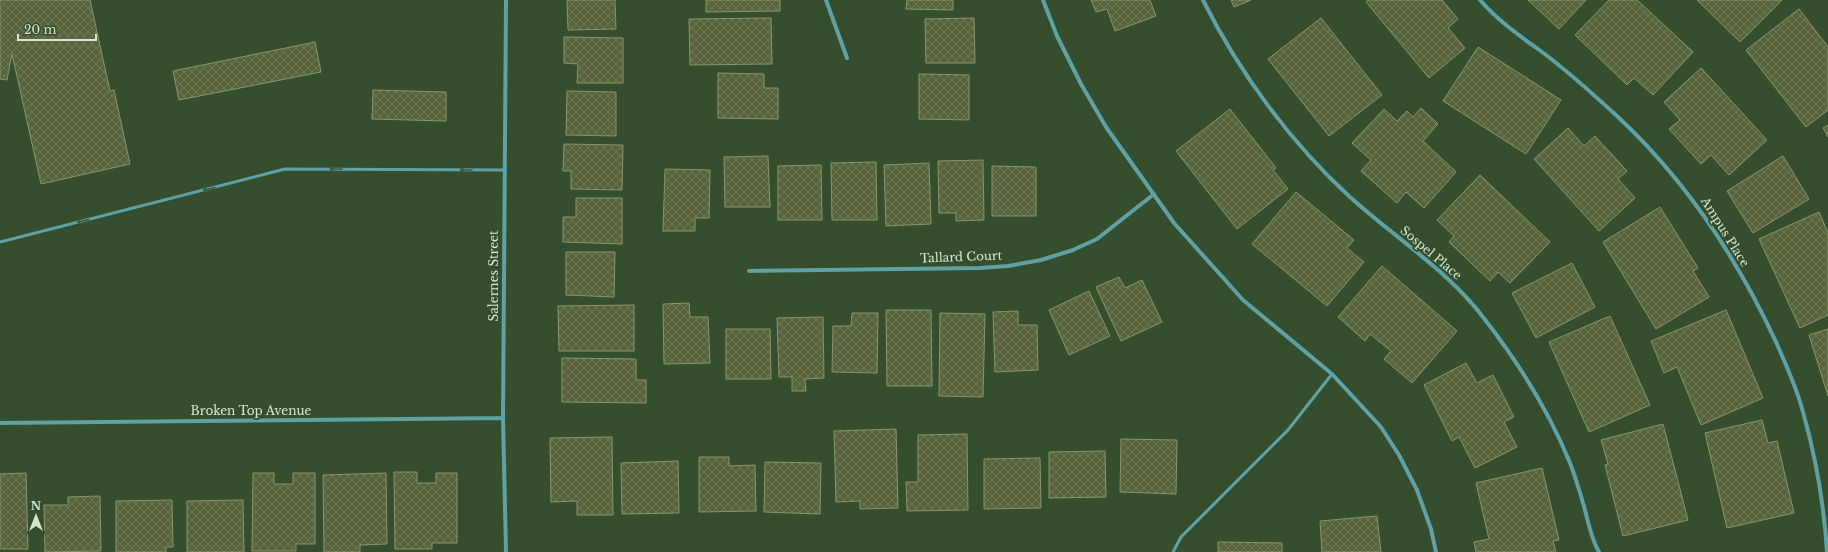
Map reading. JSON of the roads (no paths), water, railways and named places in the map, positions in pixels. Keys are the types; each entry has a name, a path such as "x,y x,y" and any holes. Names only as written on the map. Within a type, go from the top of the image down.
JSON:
{"street":[{"name":"Salernes Street","path":"506,0 503,418 506,552"},
{"path":"826,0 847,58"},
{"path":"1043,0 1057,36 1098,115 1174,223 1243,300 1332,374 1381,427 1399,455 1417,490 1431,529 1436,552"},
{"name":"Sospel Place","path":"1203,0 1234,56 1258,93 1322,169 1349,196 1388,230 1430,262 1458,288 1483,317 1535,393 1554,425 1570,465 1583,502 1591,533 1599,552"},
{"name":"Ampus Place","path":"1480,0 1511,30 1543,53 1584,86 1658,156 1700,208 1712,227 1760,310 1782,357 1803,410 1819,477 1827,552"},
{"name":"Tallard Court","path":"749,271 980,268 1008,266 1041,260 1072,250 1097,239 1154,194"},
{"name":"Broken Top Avenue","path":"0,423 503,418"}],"lane":[{"path":"0,242 285,169 505,170"},
{"path":"1173,552 1182,537 1288,430 1332,374"}]}
